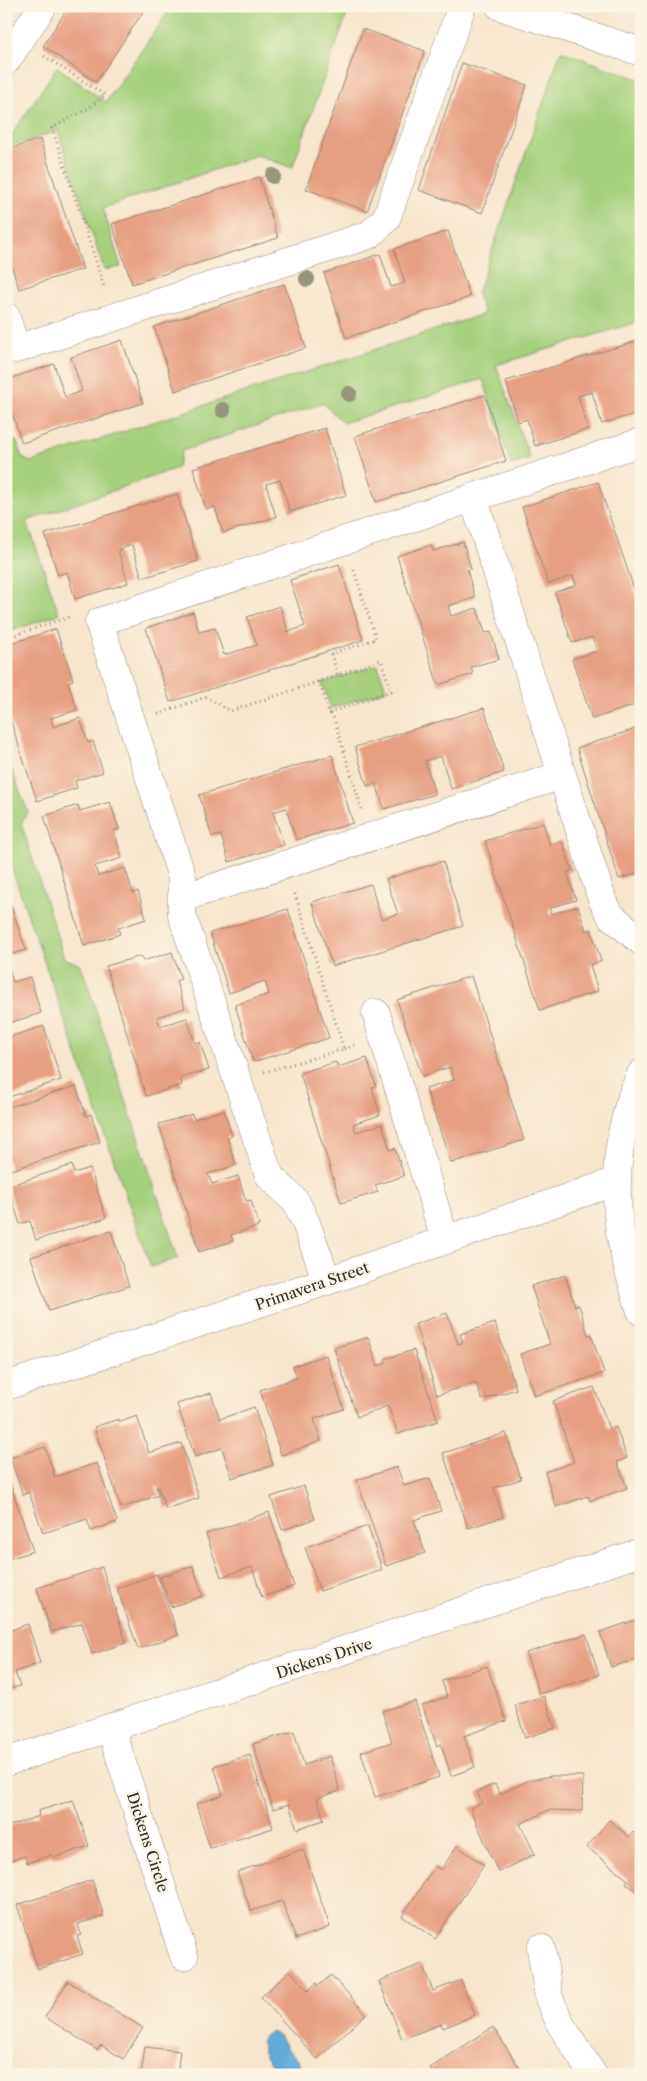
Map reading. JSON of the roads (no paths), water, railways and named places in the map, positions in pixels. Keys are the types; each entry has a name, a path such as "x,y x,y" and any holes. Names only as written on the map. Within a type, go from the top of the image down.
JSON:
{"street":[{"path":"11,45 43,6"},
{"path":"6,317 16,349 369,235 386,219 462,6"},
{"path":"500,6 641,52"},
{"path":"327,1281 306,1223 296,1202 269,1175 182,915 182,877 99,622 641,442"},
{"path":"473,497 602,899 611,916 641,941"},
{"path":"182,898 562,775"},
{"path":"376,1013 445,1240"},
{"path":"641,1074 635,1086 622,1134 616,1181 620,1232 641,1311"},
{"name":"Primavera Street","path":"6,1386 327,1281 616,1181"},
{"name":"Dickens Drive","path":"6,1762 641,1552"},
{"name":"Dickens Circle","path":"111,1728 184,1956"},
{"path":"541,1948 549,1998 561,2025 593,2075"}],"water":[{"path":"271,2032 280,2037 286,2047 299,2061 295,2073 280,2074 267,2059 262,2041"}]}
